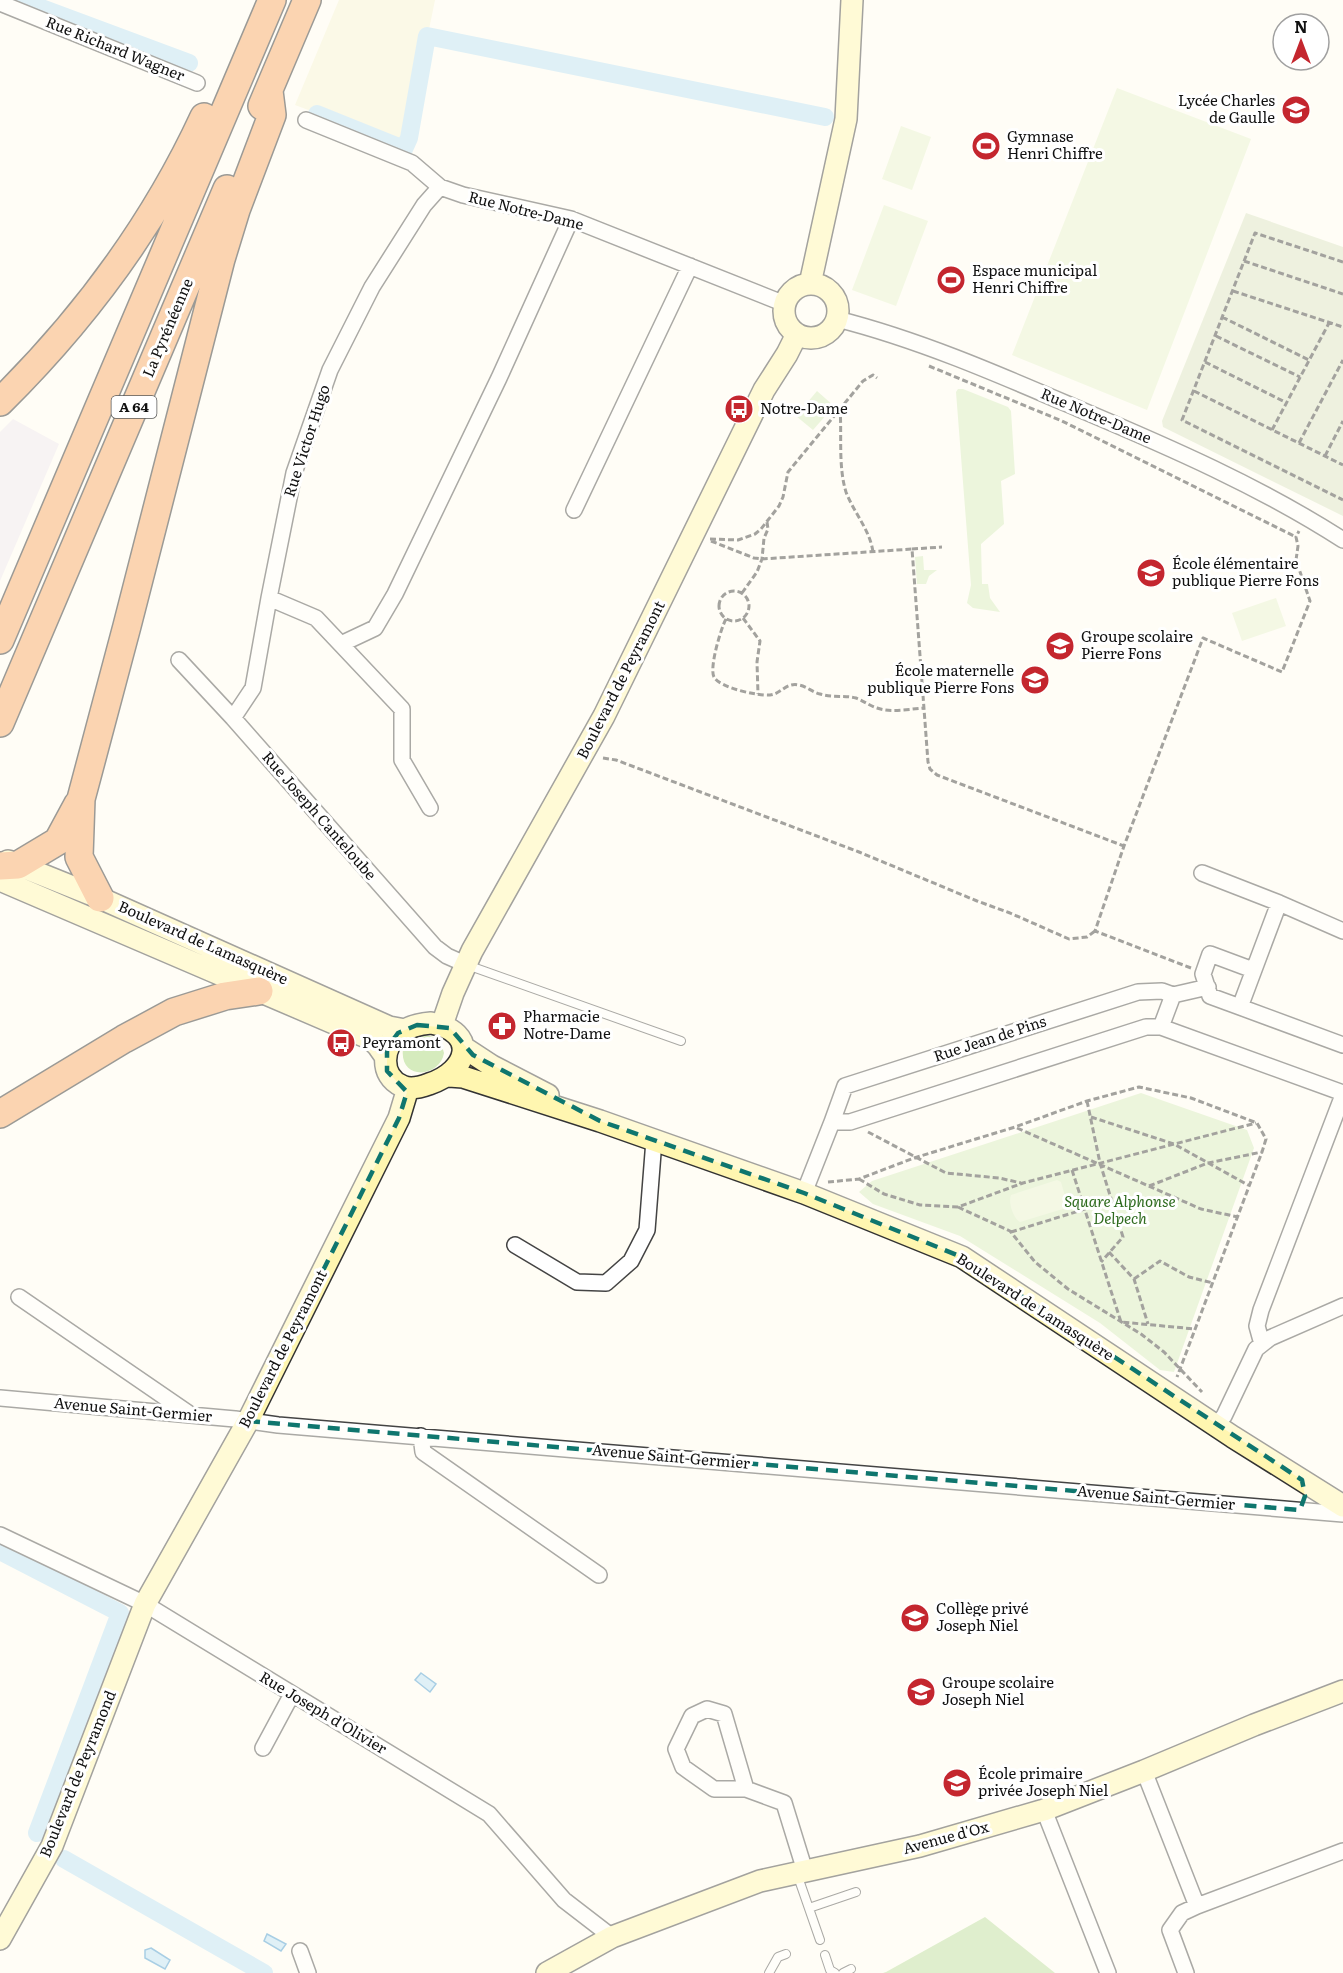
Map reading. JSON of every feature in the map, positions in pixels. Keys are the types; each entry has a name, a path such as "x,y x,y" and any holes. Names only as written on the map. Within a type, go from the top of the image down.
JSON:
{"highway":[{"name":"La Pyrénéenne","path":"0,723 308,0"},
{"path":"0,402 55,346 108,280 136,239 199,129 248,26 267,11"},
{"name":"A 64","path":"0,640 267,11"},
{"path":"100,898 79,857 81,799 221,259 236,210 272,116 269,91"},
{"path":"4,867 58,841 81,799"},
{"path":"0,1114 124,1039 174,1012 225,996 259,991"}],"street":[{"path":"810,284 846,119 852,0"},
{"name":"Rue Richard Wagner","path":"0,3 197,83"},
{"name":"Rue Notre-Dame","path":"306,120 412,163 440,187 463,195 571,219 785,304"},
{"name":"Rue Victor Hugo","path":"233,718 253,688 294,473 330,370 372,287 424,205 440,187"},
{"path":"341,644 375,628 395,594 499,378 571,219"},
{"path":"574,510 690,266"},
{"path":"810,284 826,289 832,295 836,302 837,319 827,332 812,338 797,334 789,327 785,304 795,290 810,284"},
{"name":"Rue Notre-Dame","path":"837,319 928,348 1014,381 1152,440 1306,517 1343,540"},
{"name":"Boulevard de Peyramont","path":"442,1025 465,964 583,754 695,534 764,390 797,334"},
{"path":"269,598 316,618 402,709 402,760 430,808"},
{"name":"Rue Joseph Canteloube","path":"179,660 435,947 447,956 465,964"},
{"name":"Boulevard de Lamasquère","path":"4,867 100,898 389,1027 405,1030"},
{"name":"Boulevard de Lamasquère","path":"4,867 259,991 371,1039 385,1056"},
{"path":"1202,873 1343,931"},
{"path":"1240,1007 1279,903"},
{"path":"1253,970 1210,954 1205,980 1210,996 1343,1045"},
{"name":"Rue Jean de Pins","path":"806,1188 845,1086 1138,992 1162,991 1173,995 1205,980"},
{"path":"1161,1027 1173,995"},
{"path":"431,1023 442,1025 457,1034 463,1047 456,1070 448,1076 421,1087 400,1086 387,1071 385,1056 392,1040 405,1030 431,1023"},
{"path":"832,1122 850,1122 1146,1027 1161,1027 1343,1094 1261,1310 1257,1326 1262,1344"},
{"name":"Boulevard de Lamasquère","path":"463,1047 492,1066 600,1121"},
{"name":"Boulevard de Lamasquère","path":"448,1076 463,1077 806,1188 962,1257 1343,1506"},
{"name":"Boulevard de Peyramont","path":"145,1604 248,1421 399,1118 408,1088"},
{"path":"515,1245 577,1282 606,1283 631,1262 647,1230 654,1140"},
{"path":"20,1297 191,1415"},
{"path":"1216,1425 1224,1416 1256,1349 1270,1338 1343,1306"},
{"name":"Avenue Saint-Germier","path":"0,1398 278,1425 1343,1514"},
{"path":"421,1436 423,1452 599,1575"},
{"path":"1300,1510 1305,1496 1302,1480"},
{"name":"Rue Joseph d'Olivier","path":"0,1535 145,1604 489,1814 564,1900 612,1937"},
{"name":"Boulevard de Peyramond","path":"3,1926 52,1846 145,1604"},
{"name":"Avenue d'Ox","path":"546,1973 612,1937 760,1881 920,1846 1044,1810 1343,1690"},
{"path":"263,1748 292,1694"},
{"path":"746,1789 724,1714 707,1709 692,1716 676,1749 683,1767 714,1789 746,1789 784,1803 801,1872"},
{"path":"1144,1771 1197,1906"},
{"path":"1044,1810 1108,1973"},
{"path":"1181,1972 1170,1930 1182,1913 1343,1851"},
{"path":"300,1951 308,1973"}],"lane":[{"path":"465,964 681,1041"},
{"path":"801,1872 809,1908 820,1940"},
{"path":"809,1908 856,1892"},
{"path":"769,1973 778,1957 786,1954"},
{"path":"825,1954 830,1970 835,1973"}],"path":[{"path":"1343,262 1256,233 1182,420 1343,500"},
{"path":"1244,261 1343,294"},
{"path":"1233,291 1343,327"},
{"path":"1222,317 1309,360"},
{"path":"1272,430 1329,322"},
{"path":"1215,336 1300,377"},
{"path":"1299,443 1343,360"},
{"path":"1205,362 1287,403"},
{"path":"929,366 1062,421 1296,537"},
{"path":"878,378 873,375 868,376 840,406 788,472 780,506 755,534 738,540 706,539 762,559 942,547"},
{"path":"1193,391 1343,465"},
{"path":"840,406 844,485 855,513 870,535 873,552"},
{"path":"1325,456 1343,421"},
{"path":"583,754 616,760 774,819 1069,939 1087,937 1095,931 1124,846 1203,638 1282,672 1310,601 1296,560 1298,546 1296,537 1306,517"},
{"path":"742,593 757,572 762,559 764,538 768,529 767,522"},
{"path":"912,549 930,769 937,775 1124,846"},
{"path":"730,591 742,593 749,602 749,608 743,618 738,621 726,619 719,610 721,598 730,591"},
{"path":"743,618 760,641 757,662 758,694"},
{"path":"726,619 721,629 712,674 714,678 734,689 772,695 794,684 818,694 856,698 885,710 924,708"},
{"path":"1095,931 1205,980"},
{"path":"806,1188 859,1179 914,1158 1016,1127 1087,1101 1139,1087 1191,1098 1257,1123 1266,1139 1262,1152 1169,1394"},
{"path":"1087,1101 1100,1163 1123,1237 1101,1262"},
{"path":"1091,1117 1173,1144 1249,1185"},
{"path":"850,1122 946,1173 999,1178 1023,1183"},
{"path":"958,1207 1023,1183 1257,1123"},
{"path":"1016,1127 1201,1209 1238,1217"},
{"path":"1149,1186 1208,1163 1262,1152"},
{"path":"1072,1170 1121,1322"},
{"path":"859,1179 884,1194 920,1205 958,1207 1011,1232 1043,1269 1068,1289 1141,1334 1164,1352 1202,1392"},
{"path":"1011,1232 1111,1201"},
{"path":"1109,1252 1134,1279 1148,1324"},
{"path":"1134,1279 1160,1261 1189,1277 1213,1283"},
{"path":"1121,1322 1195,1329"}],"highlighted area":[{"path":"417,1025 450,1028 473,1055 600,1121 804,1193 962,1257 1302,1480 1305,1496 1300,1510 248,1421 399,1118 407,1092 387,1071 387,1048 398,1033"}],"shaded area":[{"path":"339,0 435,0 405,146 295,105"},
{"path":"13,419 59,444 0,581 0,432"}],"green space":[{"path":"1117,88 1251,139 1147,410 1012,355"},
{"path":"901,126 931,137 912,190 882,179"},
{"path":"884,205 928,221 896,306 852,290"},
{"path":"1246,213 1343,247 1343,516 1163,427 1162,421"},
{"path":"958,389 1008,407 1011,411 1015,474 1001,481 1004,524 981,544 982,584 988,584 990,598 1000,612 973,608 967,603 971,585 956,392"},
{"path":"817,391 834,406 813,430 796,416"},
{"path":"923,556 924,570 937,570 929,576 926,584 917,584 915,557"},
{"path":"1276,598 1286,626 1242,641 1232,613"},
{"path":"425,1035 438,1041 444,1053 441,1061 435,1067 428,1071 413,1071 407,1067 403,1059 403,1049 410,1042"},
{"name":"Square Alphonse Delpech","path":"1141,1093 1247,1130 1254,1148 1174,1372 1160,1370 1100,1323 960,1236 873,1204 859,1192 872,1181"},
{"path":"1057,1180 1061,1182 1067,1203 1066,1208 1020,1222 1017,1220 1011,1206 1011,1195"},
{"path":"985,1917 1055,1973 883,1973 886,1972"}],"water":[{"path":"421,1673 436,1684 430,1692 415,1680"},
{"path":"267,1934 286,1944 281,1951 264,1941"},
{"path":"151,1948 170,1960 165,1969 145,1958 145,1950"}],"waterway":[{"path":"20,0 189,63"},
{"path":"317,114 404,149 409,138 427,36 825,117"},
{"path":"0,1551 120,1613 37,1833"},
{"path":"64,1859 264,1973"}],"place":[{"name":"Lycée Charles de Gaulle","path":"1296,110"},
{"name":"Gymnase Henri Chiffre","path":"986,146"},
{"name":"Espace municipal Henri Chiffre","path":"951,280"},
{"name":"Notre-Dame","path":"739,409"},
{"name":"École élémentaire publique Pierre Fons","path":"1151,573"},
{"name":"Groupe scolaire Pierre Fons","path":"1060,646"},
{"name":"École maternelle publique Pierre Fons","path":"1035,680"},
{"name":"Pharmacie Notre-Dame","path":"502,1026"},
{"name":"Peyramont","path":"341,1043"},
{"name":"Collège privé Joseph Niel","path":"915,1618"},
{"name":"Groupe scolaire Joseph Niel","path":"921,1692"},
{"name":"École primaire privée Joseph Niel","path":"957,1783"}]}
